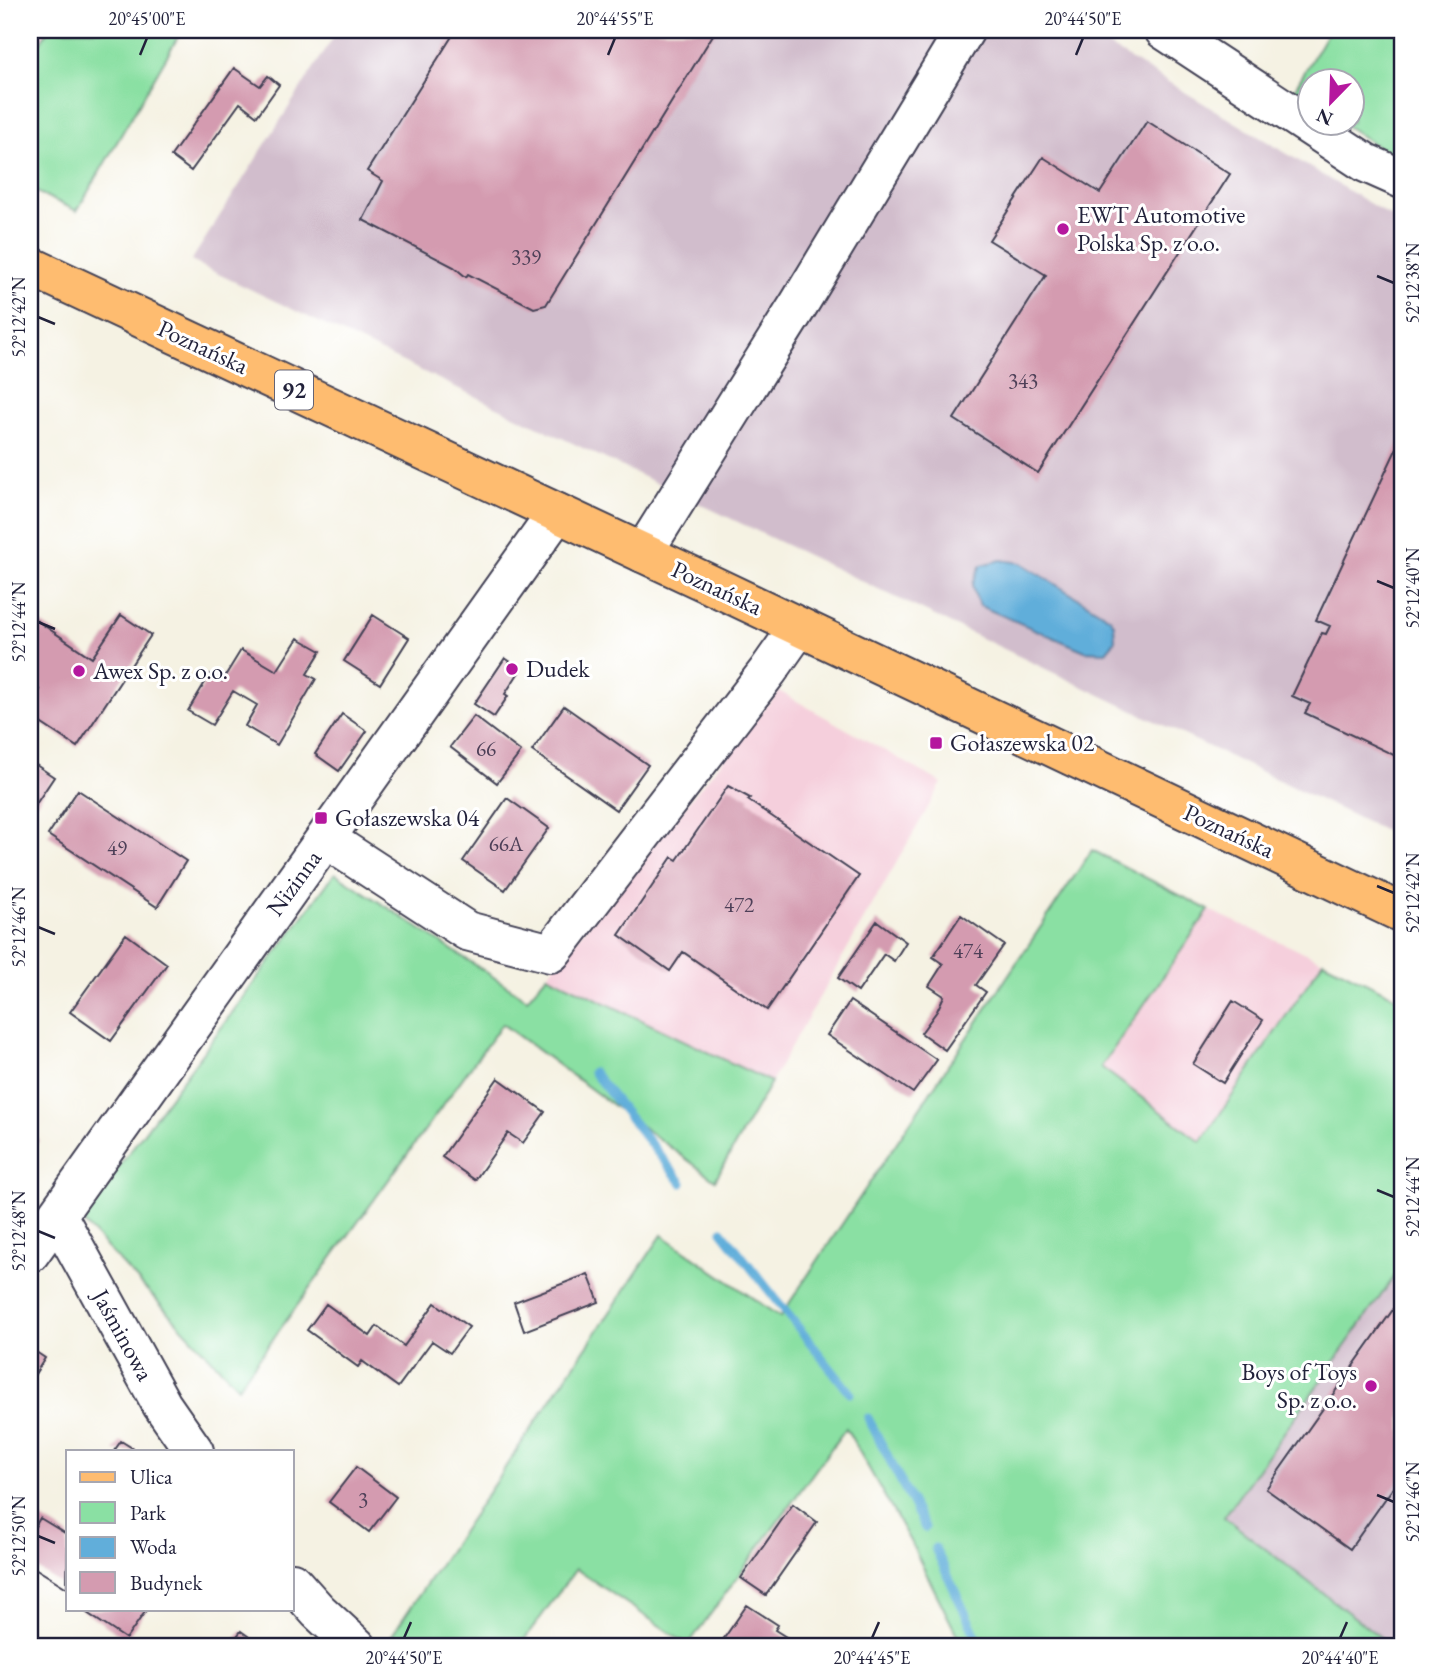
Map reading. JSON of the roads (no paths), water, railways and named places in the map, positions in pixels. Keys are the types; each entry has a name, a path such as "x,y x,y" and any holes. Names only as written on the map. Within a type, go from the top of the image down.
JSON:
{"main road":[{"name":"Poznańska","path":"30,267 643,553 1402,913"}],"street":[{"path":"643,553 799,304 965,30"},
{"path":"1164,30 1366,163 1402,179"},
{"name":"Nizinna","path":"30,1253 558,513"},
{"path":"326,839 467,931 551,953 799,627"},
{"name":"Jaśminowa","path":"57,1215 162,1405 193,1450"},
{"path":"294,1585 356,1647"}],"water":[{"path":"1001,560 1021,563 1110,618 1114,624 1115,641 1106,652 1085,651 980,606 973,589 975,577 981,565"}],"waterway":[{"path":"593,1072 682,1183"},
{"path":"722,1231 850,1393"},
{"path":"868,1418 925,1528"},
{"path":"935,1548 981,1647"}],"place":[{"name":"EWT Automotive Polska Sp. z o.o.","path":"1063,229"},
{"name":"Dudek","path":"512,669"},
{"name":"Awex Sp. z o.o.","path":"79,671"},
{"name":"Gołaszewska 02","path":"936,743"},
{"name":"Gołaszewska 04","path":"321,818"},
{"name":"Boys of Toys Sp. z o.o.","path":"1371,1386"}]}
